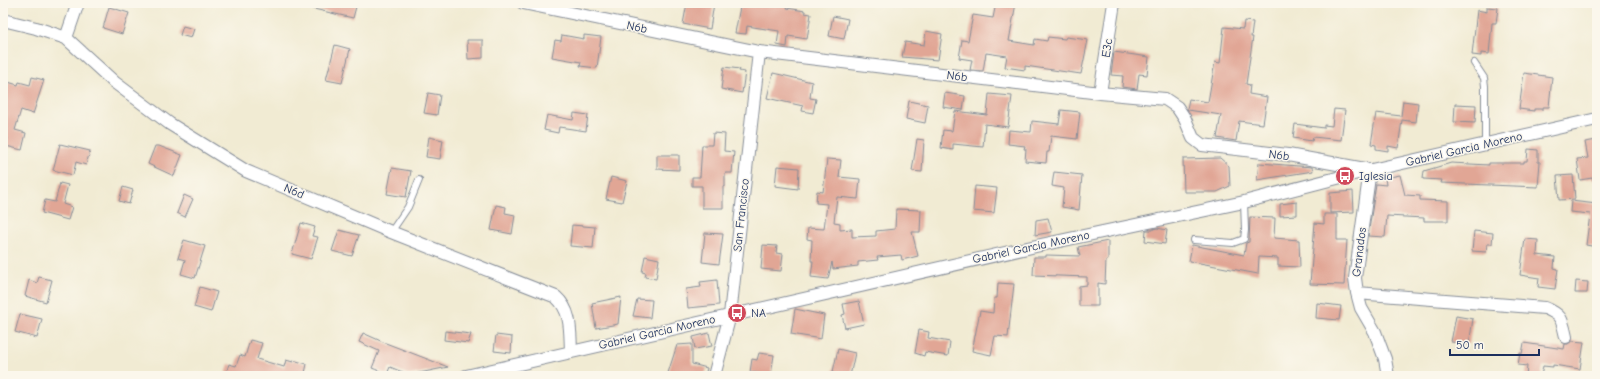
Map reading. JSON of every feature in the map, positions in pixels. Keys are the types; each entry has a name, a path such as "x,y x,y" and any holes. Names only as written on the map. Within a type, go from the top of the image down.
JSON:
{"street":[{"path":"66,38 78,3"},
{"name":"N6b","path":"523,3 759,52 1100,93 1165,99 1177,107 1185,119 1193,138 1202,145 1288,155 1370,170"},
{"name":"E3c","path":"1100,93 1114,3"},
{"name":"N6d","path":"3,20 36,28 66,38 114,82 170,124 246,171 391,232 556,297 562,303 570,323 571,351"},
{"name":"San Francisco","path":"714,376 730,315 759,52"},
{"name":"Gabriel Garcia Moreno","path":"466,376 1036,246 1244,202 1370,170 1597,119"},
{"name":"Granados","path":"1370,170 1355,278 1361,308 1375,332 1385,359 1388,376"},
{"path":"1357,293 1545,308 1556,312 1561,317 1566,337"}],"lane":[{"path":"1474,63 1484,78 1485,86 1484,144"},
{"path":"391,232 408,207 419,180"},
{"path":"1194,240 1233,243 1244,239 1244,202"}],"building":[{"path":"306,3 357,3 353,18 305,7"},
{"path":"687,3 714,3 710,29 683,24"},
{"path":"743,3 788,3 787,8 805,11 805,13 811,14 807,39 788,36 787,47 777,45 779,31 747,26 746,34 735,33 740,7 742,7"},
{"path":"996,3 1016,3 1009,41 1034,45 1035,39 1047,41 1048,37 1065,39 1066,37 1088,40 1081,74 1025,66 1025,70 1005,67 1007,56 986,53 983,71 970,70 972,60 959,58 962,40 968,41 973,15 993,18"},
{"path":"109,7 129,13 122,34 103,28"},
{"path":"1487,7 1498,8 1496,23 1492,23 1489,54 1481,53 1481,56 1472,55 1477,10 1487,12"},
{"path":"833,16 848,19 844,39 829,36"},
{"path":"1244,21 1253,22 1251,37 1253,37 1246,84 1250,85 1249,94 1267,97 1263,124 1239,121 1236,141 1217,138 1221,115 1187,109 1189,99 1208,102 1215,62 1220,63 1224,27 1243,29"},
{"path":"183,26 194,29 191,38 180,35"},
{"path":"926,31 942,34 938,60 902,57 905,42 924,45"},
{"path":"562,35 584,39 584,35 601,37 597,68 580,66 581,62 552,57 555,40 561,41"},
{"path":"467,40 483,40 483,58 468,59"},
{"path":"335,45 350,49 342,83 326,80"},
{"path":"1114,52 1149,57 1147,75 1139,74 1137,89 1122,87 1123,76 1111,75"},
{"path":"724,67 740,69 739,71 745,72 742,93 721,89"},
{"path":"773,73 812,82 810,98 816,99 813,113 802,111 803,106 767,98"},
{"path":"1524,73 1552,77 1549,107 1534,109 1534,111 1519,109"},
{"path":"32,77 44,80 33,114 21,110 15,130 26,133 22,150 6,146 8,138 3,137 3,99 8,82 18,85 19,82 30,85"},
{"path":"428,93 440,95 437,115 424,113"},
{"path":"945,93 965,96 963,110 943,107"},
{"path":"989,94 1012,96 1008,127 985,124 983,147 953,144 953,150 941,148 943,130 952,131 955,111 987,115"},
{"path":"909,101 928,105 925,123 906,119"},
{"path":"1403,101 1418,103 1416,122 1402,120 1398,148 1388,146 1388,151 1376,149 1376,145 1371,144 1376,113 1401,116"},
{"path":"1455,104 1476,105 1475,123 1454,122"},
{"path":"1334,109 1345,110 1341,140 1313,137 1312,141 1293,138 1295,124 1324,128 1324,125 1332,126"},
{"path":"1061,110 1080,112 1077,139 1051,136 1046,163 1025,161 1025,146 1008,144 1009,130 1031,132 1032,121 1059,124"},
{"path":"574,113 588,115 586,131 559,127 558,133 544,130 547,115 573,120"},
{"path":"713,133 725,134 724,151 734,152 732,173 725,173 725,187 723,186 723,208 702,208 702,186 692,186 692,177 700,177 702,145 712,145"},
{"path":"429,137 443,140 440,159 426,157"},
{"path":"917,139 924,140 922,172 912,171"},
{"path":"1597,140 1597,179 1593,180 1592,178 1580,180 1577,159 1588,158 1585,142"},
{"path":"60,144 90,151 86,165 76,162 73,175 53,170"},
{"path":"155,146 159,146 182,155 174,176 148,164"},
{"path":"1528,149 1538,150 1538,162 1540,162 1538,187 1441,183 1442,180 1423,179 1424,171 1451,163 1489,165 1489,163 1524,163 1524,161 1527,161"},
{"path":"657,155 679,155 679,170 657,169"},
{"path":"1220,158 1229,166 1230,186 1217,192 1184,192 1183,159"},
{"path":"827,159 841,160 839,177 860,179 858,199 837,197 834,222 840,223 840,230 852,229 852,237 876,236 876,231 895,229 896,209 921,210 920,232 912,232 918,256 902,260 901,255 877,257 878,260 858,262 858,266 833,269 832,262 828,279 811,277 813,261 811,261 812,240 807,239 808,228 824,229 827,204 816,203 817,191 823,192"},
{"path":"1259,163 1312,167 1313,171 1257,180"},
{"path":"777,166 799,168 798,189 775,186"},
{"path":"392,168 411,171 406,197 387,194"},
{"path":"1054,172 1082,175 1079,210 1062,207 1064,188 1052,186"},
{"path":"1400,175 1405,195 1420,196 1420,200 1448,201 1448,221 1424,221 1424,218 1387,216 1385,237 1368,236 1376,184 1386,185 1385,178"},
{"path":"1573,175 1575,199 1559,200 1557,176"},
{"path":"611,177 627,181 622,202 606,199"},
{"path":"60,183 68,185 63,204 72,207 68,220 42,213 45,200 55,202"},
{"path":"975,186 997,188 994,213 973,211"},
{"path":"123,187 133,190 129,204 119,201"},
{"path":"1353,191 1354,212 1330,213 1330,193"},
{"path":"184,195 193,199 185,217 177,213"},
{"path":"1571,201 1597,204 1597,247 1586,245 1590,214 1570,212"},
{"path":"1297,202 1297,215 1280,216 1280,204"},
{"path":"496,205 506,207 505,213 515,215 512,234 491,230"},
{"path":"1324,214 1337,214 1337,240 1347,240 1344,285 1310,284 1315,223 1324,224"},
{"path":"1250,217 1275,218 1274,238 1299,240 1300,267 1278,266 1278,258 1259,257 1258,274 1189,261 1192,245 1244,255 1246,243 1249,242"},
{"path":"1048,218 1052,232 1035,235 1036,220"},
{"path":"301,223 315,227 312,236 318,237 311,259 292,254"},
{"path":"572,225 595,227 593,248 570,246"},
{"path":"1157,228 1167,230 1165,244 1145,241 1146,230 1153,230"},
{"path":"339,230 359,235 352,256 332,251"},
{"path":"1474,231 1493,233 1492,244 1487,244 1486,252 1472,251"},
{"path":"705,233 723,234 719,264 702,262"},
{"path":"1525,239 1538,240 1537,255 1555,257 1554,268 1558,269 1555,289 1538,287 1539,278 1520,275"},
{"path":"184,240 205,246 195,278 181,274 185,260 178,258"},
{"path":"1108,241 1108,260 1106,260 1105,284 1098,283 1098,306 1079,306 1079,286 1087,285 1087,277 1033,275 1034,257 1046,257 1046,255 1080,256 1078,247"},
{"path":"763,245 777,246 776,253 783,254 781,271 761,269"},
{"path":"645,256 659,259 656,279 645,277 646,273 642,272"},
{"path":"39,277 52,280 46,302 25,296 29,280 37,283"},
{"path":"717,280 719,305 688,308 686,289 701,287 700,282"},
{"path":"1576,281 1588,282 1587,293 1575,293"},
{"path":"998,283 1014,284 1008,337 995,336 991,355 972,351 980,311 993,313 994,298 997,298"},
{"path":"200,287 217,292 211,312 194,307"},
{"path":"621,297 618,324 596,328 592,303"},
{"path":"637,299 652,300 650,318 633,316"},
{"path":"859,301 864,324 845,328 842,315 845,314 843,304"},
{"path":"1317,303 1341,306 1339,320 1316,318"},
{"path":"795,309 824,315 821,339 791,334"},
{"path":"20,314 42,319 37,338 15,332"},
{"path":"1456,316 1473,319 1469,344 1451,342"},
{"path":"919,330 929,332 928,338 950,342 948,356 925,352 924,356 915,353"},
{"path":"445,331 471,334 468,343 444,340"},
{"path":"363,333 448,367 410,375 390,367 387,374 372,368 379,351 359,342"},
{"path":"709,333 712,346 695,349 693,337"},
{"path":"496,335 512,337 511,353 494,351"},
{"path":"250,340 262,343 257,359 284,367 286,360 293,362 293,360 307,364 305,373 307,373 306,376 225,376 229,364 236,366 240,355 245,357"},
{"path":"1572,341 1584,342 1580,369 1553,365 1553,367 1543,366 1541,376 1526,376 1527,366 1518,365 1520,353 1522,354 1524,343 1564,349 1565,344"},
{"path":"692,344 692,364 707,368 705,376 667,376 677,345"},
{"path":"838,349 855,353 850,376 832,376"},
{"path":"759,353 774,355 771,375 750,372 752,359 757,360"}],"place":[{"name":"Iglesia","path":"1345,176"},
{"name":"NA","path":"737,313"}]}
